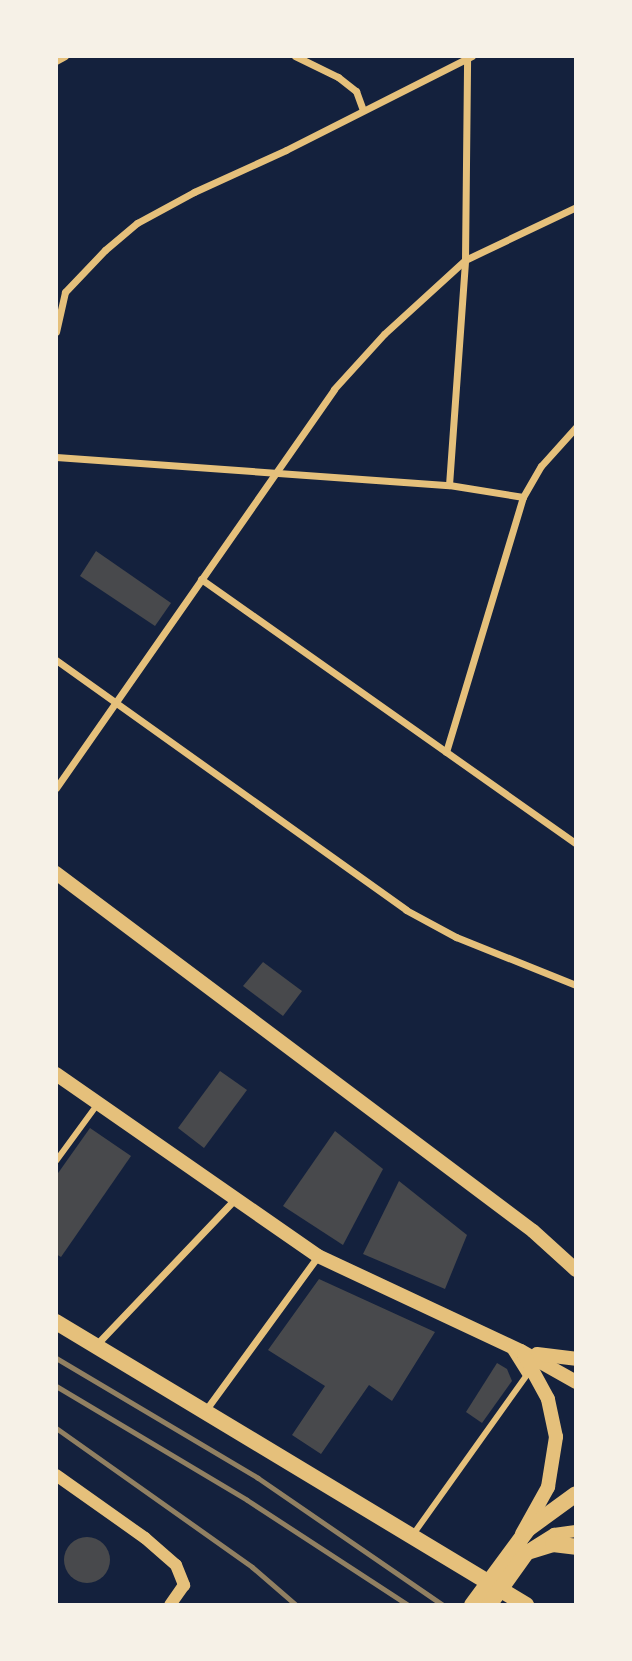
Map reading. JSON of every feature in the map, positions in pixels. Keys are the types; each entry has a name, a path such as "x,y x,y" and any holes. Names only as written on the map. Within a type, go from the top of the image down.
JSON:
{"main road":[{"path":"56,873 533,1231 576,1270"},
{"path":"56,1074 318,1256 506,1343 576,1382"},
{"path":"56,1322 455,1565 526,1605"},
{"path":"522,1351 576,1359"},
{"path":"472,1605 522,1547 548,1487 556,1437 543,1388 522,1351"},
{"path":"488,1605 535,1523 576,1494"},
{"path":"522,1547 553,1544 576,1547"},
{"path":"455,1565 497,1605"}],"street":[{"path":"56,61 65,56"},
{"path":"295,56 338,77 356,91 363,110"},
{"path":"56,298 137,223 194,191 469,57 465,260 449,485"},
{"path":"56,788 334,389 384,334 465,260 576,207"},
{"path":"56,331 65,292"},
{"path":"446,752 523,497 541,466 576,427"},
{"path":"56,457 449,485 523,497"},
{"path":"201,579 576,844"},
{"path":"56,660 406,910 456,937 576,985"},
{"path":"56,1161 99,1103"},
{"path":"96,1345 236,1198"},
{"path":"205,1411 318,1256"},
{"path":"411,1537 526,1376 506,1343"},
{"path":"56,1475 169,1557 181,1574 184,1584 170,1605"},
{"path":"522,1547 554,1534 576,1531"}],"building":[{"path":"96,551 171,603 155,626 80,576"},
{"path":"263,962 302,991 283,1016 243,986"},
{"path":"220,1071 247,1090 204,1148 178,1128"},
{"path":"90,1128 131,1156 61,1257 56,1254 56,1176"},
{"path":"335,1131 383,1169 343,1245 283,1206"},
{"path":"399,1181 467,1235 445,1289 363,1254"},
{"path":"319,1279 435,1332 392,1401 369,1385 321,1454 292,1435 325,1386 268,1350"},
{"path":"497,1363 507,1369 512,1381 482,1423 466,1412"},
{"path":"87,1537 104,1543 110,1560 104,1577 87,1583 70,1577 64,1560 70,1543"}],"railway":[{"path":"56,1358 258,1478 443,1605"},
{"path":"56,1386 247,1500 408,1605"},
{"path":"56,1428 252,1567 296,1605"}]}
